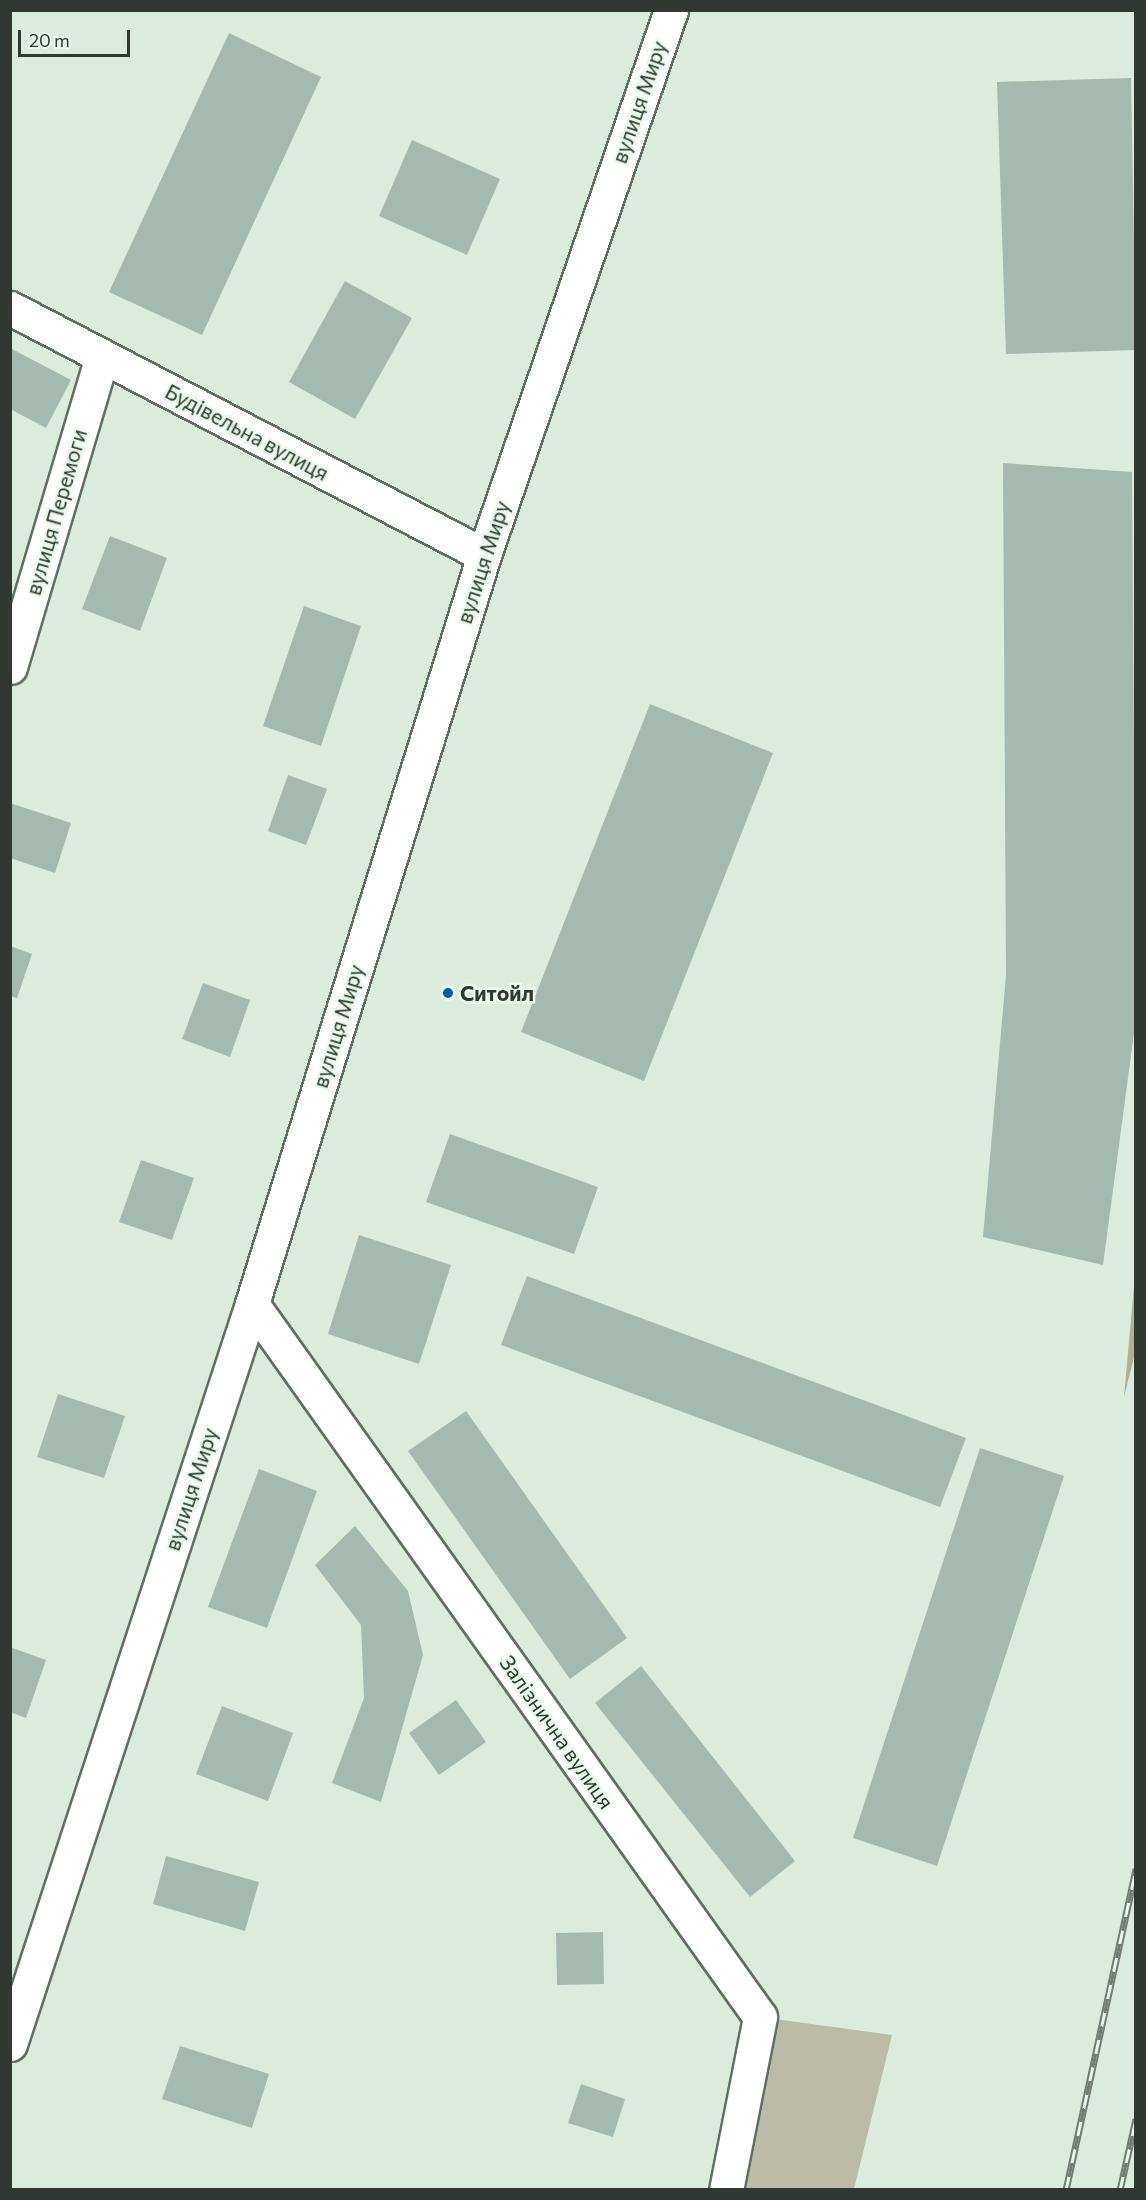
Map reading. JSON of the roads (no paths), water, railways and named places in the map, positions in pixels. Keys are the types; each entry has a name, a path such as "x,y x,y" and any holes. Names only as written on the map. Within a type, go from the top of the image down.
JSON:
{"main road":[{"name":"вулиця Миру","path":"10,2044 252,1304 484,555 671,10"},
{"name":"Будівельна вулиця","path":"10,308 484,555"},
{"name":"вулиця Перемоги","path":"10,667 102,356"},
{"name":"Залізнична вулиця","path":"252,1304 760,2017 726,2190"}],"railway":[{"path":"1066,2190 1136,1869"},
{"path":"1120,2190 1136,2119"}],"place":[{"name":"Ситойл","path":"448,993"}]}
